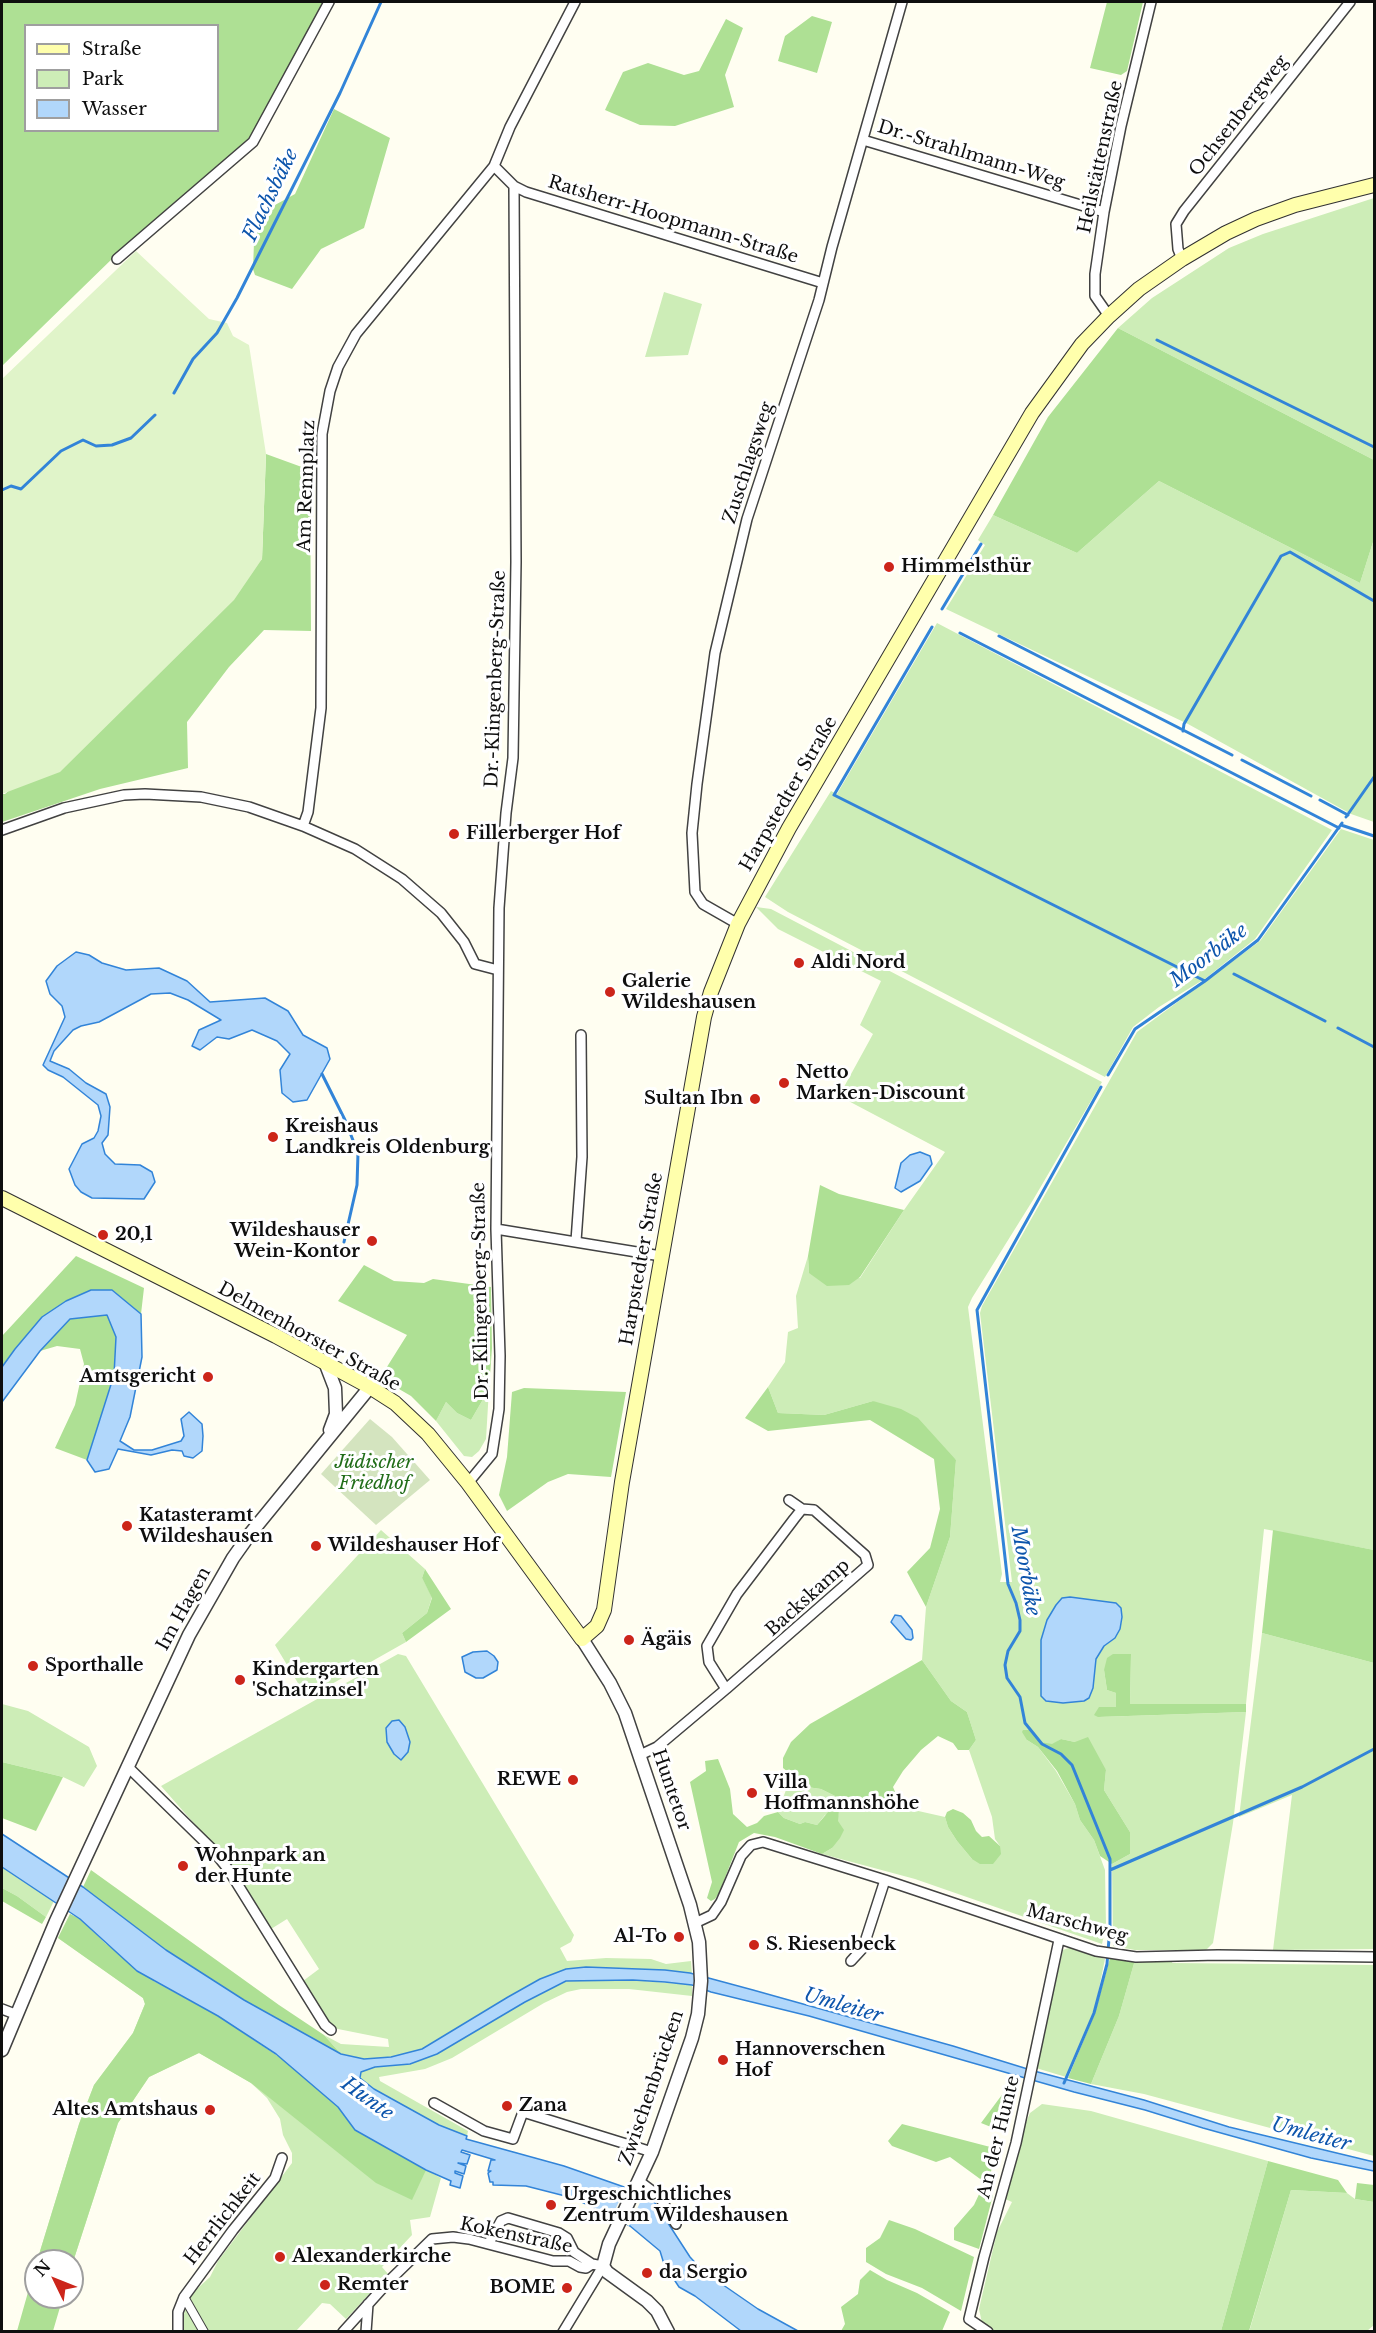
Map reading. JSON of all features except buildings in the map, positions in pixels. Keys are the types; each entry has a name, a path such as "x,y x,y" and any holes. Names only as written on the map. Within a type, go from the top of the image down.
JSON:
{"main road":[{"name":"Harpstedter Straße","path":"582,1639 597,1626 604,1610 620,1493 704,1017 738,924 789,828 1026,422 1071,357 1109,316 1139,289 1182,259 1226,233 1295,205 1374,185"},
{"name":"Delmenhorster Straße","path":"2,1198 325,1362 370,1387 412,1418 468,1483 582,1639"}],"street":[{"path":"117,259 253,142 329,2"},
{"path":"514,186 494,166 510,127 575,2"},
{"name":"Zuschlagsweg","path":"738,924 703,904 695,892 692,833 715,653 747,519 823,283 902,2"},
{"name":"Heilstättenstraße","path":"1109,316 1095,296 1095,274 1104,212 1121,126 1151,2"},
{"name":"Ochsenbergweg","path":"1182,259 1178,249 1176,224 1350,2"},
{"name":"Dr.-Strahlmann-Weg","path":"863,140 1104,212"},
{"name":"Am Rennplatz","path":"303,826 308,813 321,708 322,434 330,391 338,367 356,334 494,166"},
{"name":"Ratsherr-Hoopmann-Straße","path":"514,186 526,192 823,283"},
{"name":"Dr.-Klingenberg-Straße","path":"468,1483 492,1454 499,1409 500,1356 496,1229 498,970 499,908 513,758 516,429 514,186"},
{"path":"2,830 64,808 104,798 145,794 210,799 249,807 303,826 355,849 402,879 441,913 464,942 475,964 498,970"},
{"path":"576,1241 582,1157 581,1035"},
{"path":"496,1229 661,1256"},
{"name":"Im Hagen","path":"324,1442 336,1414 335,1388 325,1362"},
{"name":"Im Hagen","path":"2,2050 15,2014 75,1878 183,1646 233,1558 250,1534 370,1387"},
{"name":"Backskamp","path":"640,1755 657,1747 750,1671 868,1565 865,1555 821,1515 814,1510 802,1509 789,1500"},
{"path":"726,1689 709,1662 707,1646 737,1594 802,1509"},
{"name":"Huntetor","path":"582,1639 610,1683 625,1713 695,1923 701,1963"},
{"path":"127,1766 211,1848 222,1862 325,2025 331,2030"},
{"name":"Marschweg","path":"695,1923 712,1915 721,1902 741,1856 751,1845 763,1842 885,1880 1096,1951 1136,1957 1218,1955 1374,1957"},
{"path":"851,1961 863,1948 885,1880"},
{"name":"An der Hunte","path":"988,2331 969,2319 1029,2089 1059,1940"},
{"name":"Zwischenbrücken","path":"597,2265 604,2257 652,2152 692,2038 700,1999 701,1963"},
{"path":"2,2009 15,2014"},
{"path":"434,2103 484,2131 513,2139 523,2112 652,2152"},
{"name":"Herrlichkeit","path":"178,2331 178,2312 184,2297 275,2178 282,2158"},
{"path":"637,2186 659,2196 676,2224"},
{"path":"489,2243 501,2222 508,2218 559,2233 567,2238 574,2252 597,2265 647,2301 657,2311 668,2331"},
{"name":"Kokenstraße","path":"368,2304 432,2240 453,2238 489,2243 553,2261 569,2261 580,2267 597,2265"},
{"path":"562,2331 597,2265"},
{"path":"184,2297 204,2331"},
{"path":"343,2331 368,2304"},
{"path":"366,2331 368,2304"}],"green space":[{"path":"2,2 324,2 251,138 115,256 2,366"},
{"path":"1107,2 1143,2 1127,71 1121,75 1090,68"},
{"path":"812,16 832,22 817,73 778,61 785,36"},
{"path":"726,19 743,28 725,75 734,107 675,126 640,125 605,110 623,72 648,63 684,75 699,71"},
{"path":"334,109 390,138 364,228 321,249 292,289 255,275 253,269 255,216 295,194"},
{"path":"1374,198 1374,460 1118,328 1152,298 1229,248 1263,234"},
{"path":"136,251 209,319 227,323 233,336 249,345 266,454 262,559 234,600 60,772 2,794 2,379"},
{"path":"664,292 702,304 688,355 645,357"},
{"path":"1118,328 1374,460 1374,539 1360,583 1159,481 1077,553 993,515 1048,417"},
{"path":"266,454 310,470 311,631 264,630 229,667 187,722 188,768 100,789 2,822 2,794 5,794 262,559"},
{"path":"1159,481 1360,583 1374,539 1374,822 1351,814 1188,724 946,609 985,545 978,540 993,515 1077,553"},
{"path":"937,623 1332,830 1255,939 1206,978 1159,1007 1133,1027 1105,1077 788,912 765,897 831,791 837,794"},
{"path":"1341,829 1374,840 1374,1550 1264,1529 1246,1704 1130,1704 1131,1654 1104,1670 1107,1690 1116,1693 1116,1707 1099,1717 1246,1712 1233,1823 1213,1943 1206,1950 1135,1950 1113,1946 1112,1864 1130,1854 1130,1832 1104,1790 1106,1770 1075,1742 1061,1739 1052,1745 1040,1742 1029,1730 1027,1740 1038,1747 1056,1771 1075,1804 1080,1820 1094,1840 1105,1870 1106,1926 1102,1944 915,1879 822,1854 832,1848 839,1811 825,1815 817,1825 805,1822 800,1824 784,1818 778,1812 791,1776 807,1787 821,1789 858,1803 874,1803 898,1811 905,1808 945,1817 957,1841 972,1859 1000,1846 995,1839 992,1817 969,1750 976,1740 967,1712 951,1701 922,1660 926,1607 950,1537 956,1460 873,1401 824,1415 778,1413 768,1387 785,1362 788,1332 798,1328 796,1296 808,1256 809,1273 860,1278 945,1152 839,1096 873,1034 860,1025 881,981 778,929 756,907 771,909 1102,1082 968,1307 1002,1574 1000,1582 1012,1582 980,1313 982,1306 1137,1032 1260,941","holes":["1062,1598 1116,1603 1121,1608 1115,1638 1104,1646 1096,1659 1093,1688 1084,1701 1063,1703 1046,1701 1047,1620"]},
{"path":"820,1185 839,1194 904,1210 860,1277 849,1285 827,1286 809,1273 808,1256"},
{"path":"76,1256 144,1288 141,1314 112,1290 42,1317 2,1367 2,1336"},
{"path":"364,1265 394,1281 424,1283 433,1279 491,1287 492,1348 489,1389 471,1420 457,1413 446,1402 436,1421 411,1396 380,1378 407,1335 338,1301"},
{"path":"108,1315 116,1337 114,1375 87,1460 55,1448 75,1405 84,1364 80,1349 57,1346 40,1351 70,1319"},
{"path":"768,1387 778,1413 824,1415 873,1401 901,1409 918,1418 956,1460 950,1537 926,1607 907,1572 930,1548 940,1509 934,1459 870,1420 768,1431 745,1418"},
{"path":"524,1388 626,1392 611,1477 568,1474 548,1482 507,1511 499,1495 507,1457 512,1392"},
{"path":"489,1389 486,1439 479,1451 472,1457 464,1456 436,1421 446,1402 457,1413 471,1420"},
{"name":"Jüdischer Friedhof","path":"370,1419 392,1437 430,1480 376,1525 321,1474"},
{"path":"381,1530 425,1569 422,1578 432,1597 427,1613 402,1633 406,1642 307,1698 275,1645"},
{"path":"1273,1530 1374,1550 1374,1663 1262,1633"},
{"path":"425,1569 451,1609 406,1642 402,1633 427,1613 432,1598 422,1578"},
{"path":"1262,1633 1374,1663 1374,1949 1273,1950 1292,1795 1239,1817"},
{"path":"398,1654 406,1656 574,1935 571,1942 560,1948 567,1961 606,1958 651,1959 666,1964 691,1961 692,1974 665,1970 586,1967 540,1979 422,2049 391,2057 364,2059 341,2054 324,2035 341,2044 389,2047 388,2039 333,2028 303,1981 319,1969 287,1919 271,1929 230,1864 161,1786"},
{"path":"1113,1654 1131,1654 1130,1704 1246,1704 1246,1712 1098,1717 1094,1715 1099,1707 1116,1707 1116,1693 1107,1690 1104,1670 1107,1658"},
{"path":"922,1660 951,1701 967,1712 976,1740 969,1750 958,1750 953,1743 938,1736 921,1750 893,1787 896,1794 904,1801 905,1808 898,1811 874,1803 858,1803 821,1789 807,1787 783,1768 783,1758 791,1742 810,1724"},
{"path":"2,1704 28,1711 89,1747 97,1766 84,1787 63,1777 2,1762"},
{"path":"1023,1730 1029,1730 1040,1742 1052,1744 1061,1739 1075,1742 1088,1737 1106,1770 1104,1790 1130,1832 1130,1854 1112,1864 1100,1856 1094,1840 1080,1820 1075,1804 1057,1771 1038,1747 1027,1740"},
{"path":"718,1759 730,1789 733,1814 747,1827 757,1823 764,1816 778,1812 784,1818 800,1824 805,1822 817,1825 829,1811 836,1807 839,1811 838,1821 844,1830 840,1838 832,1848 822,1854 775,1837 754,1833 739,1842 719,1893 711,1901 707,1898 712,1882 690,1782 706,1771 705,1761"},
{"path":"2,1762 63,1777 36,1831 2,1818"},
{"path":"953,1809 963,1813 971,1820 982,1837 989,1836 1000,1846 1001,1854 993,1864 980,1864 972,1859 957,1841 945,1817 947,1812"},
{"path":"2,1867 54,1901 46,1917 2,1888"},
{"path":"91,1870 324,2035 341,2054 244,2000 166,1950 83,1887"},
{"path":"2,1888 46,1917 42,1924 2,1901"},
{"path":"70,1914 80,1919 106,1944 155,1982 174,1990 381,2146 441,2178 430,2217 410,2220 412,2235 382,2267 388,2274 346,2319 330,2304 322,2303 296,2331 184,2331 182,2323 188,2297 210,2277 218,2261 292,2163 292,2153 283,2135 280,2119 267,2098 251,2083 199,2053 149,2077 118,2123 77,2249 41,2249 79,2124 94,2085 133,2033 145,2004 143,1998 58,1938"},
{"path":"70,1914 80,1919 106,1944 155,1982 218,2016 291,2065 338,2107 355,2130 426,2170 412,2200 376,2183 251,2083 199,2053 149,2077 118,2123 77,2249 41,2249 79,2124 94,2085 133,2033 145,2004 143,1998 58,1938"},
{"path":"1071,1947 1105,1959 1094,2013 1066,2077 1036,2068 1063,1950"},
{"path":"1110,1958 1135,1960 1119,2016 1091,2084 1068,2078 1095,2013"},
{"path":"1173,1959 1172,1963 1374,1965 1374,2156 1144,2094 1091,2084 1119,2016 1135,1960"},
{"path":"633,1980 692,1985 692,1996 629,1989 581,1989 567,1992 544,2003 452,2058 425,2069 379,2077 380,2081 468,2131 467,2136 439,2125 374,2089 360,2078 361,2072 375,2067 392,2066 566,1981"},
{"path":"1007,2088 1012,2090 1003,2128 996,2129 981,2123"},
{"path":"1042,2104 1091,2111 1268,2161 1221,2331 995,2331 982,2323 979,2309 997,2232 1012,2202 1003,2198 1024,2127 1030,2113"},
{"path":"902,2124 998,2149 987,2184 950,2157 936,2162 892,2146 888,2141"},
{"path":"1268,2161 1338,2180 1347,2193 1291,2190 1249,2331 1221,2331"},
{"path":"1357,2183 1374,2185 1374,2202 1355,2199"},
{"path":"981,2190 993,2195 979,2249 954,2240 954,2228 974,2205"},
{"path":"1291,2190 1347,2193 1355,2199 1374,2202 1374,2325 1367,2331 1249,2332"},
{"path":"889,2220 915,2229 974,2257 961,2311 922,2288 886,2274 866,2262 866,2248 880,2238"},
{"path":"870,2270 950,2312 942,2331 841,2331 845,2324 841,2307 858,2294 860,2280"},
{"path":"24,2306 24,2309 59,2309 53,2331 17,2331"}],"water":[{"path":"76,952 126,970 159,968 187,981 210,1002 265,998 288,1011 303,1035 327,1048 330,1059 307,1100 293,1102 282,1093 280,1070 290,1054 277,1041 252,1030 229,1039 217,1037 200,1050 192,1046 199,1030 221,1020 188,1000 170,993 151,994 99,1022 73,1030 54,1051 50,1061 69,1069 86,1083 106,1094 110,1107 108,1135 102,1143 105,1154 115,1164 140,1165 152,1172 155,1182 144,1199 92,1198 81,1192 75,1185 69,1169 82,1144 94,1138 98,1131 101,1116 98,1105 63,1077 43,1065 65,1017 62,1006 50,994 46,981 57,966"},
{"path":"920,1152 930,1156 932,1164 920,1181 901,1192 895,1188 901,1163 910,1155"},
{"path":"91,1290 112,1290 141,1314 142,1357 130,1417 120,1441 134,1450 152,1450 181,1441 184,1436 181,1419 189,1412 202,1424 202,1451 193,1458 184,1456 182,1451 172,1450 151,1455 118,1449 109,1469 95,1472 87,1460 114,1375 116,1337 107,1315 70,1319 40,1351 2,1402 2,1367 15,1349 42,1317 66,1301"},
{"path":"1062,1598 1116,1603 1121,1608 1120,1629 1115,1638 1104,1646 1096,1659 1093,1688 1089,1698 1084,1701 1063,1703 1046,1701 1041,1696 1041,1640 1047,1620 1056,1605"},
{"path":"895,1615 901,1616 912,1630 911,1640 906,1639 891,1622"},
{"path":"487,1651 498,1662 497,1670 483,1678 476,1678 465,1672 462,1657 473,1652"},
{"path":"399,1720 405,1727 410,1742 408,1752 401,1760 394,1754 387,1742 386,1728 392,1721"},
{"name":"Hunte","path":"2,1834 83,1887 166,1950 244,2000 341,2054 364,2059 391,2057 422,2049 540,1979 566,1969 586,1967 665,1970 690,1973 753,1990 1034,2071 1144,2100 1229,2127 1374,2162 1374,2171 1311,2158 809,2016 711,1992 692,1985 665,1982 566,1981 525,2002 437,2054 410,2064 375,2067 361,2072 360,2078 374,2089 439,2125 467,2136 466,2139 564,2166 647,2195 655,2203 690,2257 703,2271 758,2309 798,2331 741,2331 695,2296 679,2287 664,2264 660,2251 630,2226 612,2216 573,2198 526,2186 493,2185 488,2173 491,2171 488,2171 491,2160 495,2160 462,2150 461,2152 470,2155 467,2164 458,2163 466,2166 464,2174 455,2171 463,2176 460,2188 450,2185 451,2181 426,2170 355,2130 338,2107 276,2054 218,2016 137,1971 80,1919 2,1867"}],"pier":[{"path":"626,2187 644,2194 629,2226 612,2216"}],"waterway":[{"name":"Flachsbäke","path":"174,393 193,359 217,333 237,298 340,93 381,2"},
{"path":"1157,340 1374,447"},
{"name":"Flachsbäke","path":"2,490 11,486 21,489 61,451 83,440 96,446 112,445 131,438 155,415"},
{"path":"942,609 981,544"},
{"path":"1183,731 1184,724 1281,556 1290,552 1374,601"},
{"path":"932,627 834,795 1205,981"},
{"path":"960,633 1339,828"},
{"path":"999,636 1232,755"},
{"path":"1242,760 1311,796"},
{"name":"Moorbäke","path":"1346,817 1374,777"},
{"path":"1320,800 1348,815"},
{"name":"Moorbäke","path":"1108,1075 1135,1029 1205,981 1258,940 1342,823"},
{"path":"1341,825 1374,836"},
{"path":"1234,974 1325,1021"},
{"path":"1338,1028 1374,1047"},
{"path":"322,1074 345,1120 358,1153 357,1185 344,1242"},
{"name":"Moorbäke","path":"1064,2083 1094,2013 1107,1964 1110,1926 1110,1859 1072,1765 1061,1754 1042,1744 1025,1723 1020,1697 1007,1678 1005,1665 1008,1651 1020,1631 1020,1620 1008,1584 977,1310 1101,1087"},
{"path":"1110,1870 1302,1787 1374,1749"}],"place":[{"name":"Himmelsthür","path":"889,567"},
{"name":"Fillerberger Hof","path":"454,834"},
{"name":"Aldi Nord","path":"799,963"},
{"name":"Galerie Wildeshausen","path":"610,992"},
{"name":"Netto Marken-Discount","path":"784,1083"},
{"name":"Sultan Ibn","path":"755,1099"},
{"name":"Kreishaus Landkreis Oldenburg","path":"273,1137"},
{"name":"20,1","path":"103,1235"},
{"name":"Wildeshauser Wein-Kontor","path":"372,1241"},
{"name":"Amtsgericht","path":"208,1377"},
{"name":"Katasteramt Wildeshausen","path":"127,1526"},
{"name":"Wildeshauser Hof","path":"316,1546"},
{"name":"Ägäis","path":"629,1640"},
{"name":"Sporthalle","path":"33,1666"},
{"name":"Kindergarten 'Schatzinsel'","path":"240,1680"},
{"name":"REWE","path":"573,1780"},
{"name":"Villa Hoffmannshöhe","path":"752,1793"},
{"name":"Wohnpark an der Hunte","path":"183,1866"},
{"name":"Al-To","path":"679,1937"},
{"name":"S. Riesenbeck","path":"754,1945"},
{"name":"Hannoverschen Hof","path":"723,2060"},
{"name":"Zana","path":"507,2106"},
{"name":"Altes Amtshaus","path":"210,2110"},
{"name":"Urgeschichtliches Zentrum Wildeshausen","path":"551,2205"},
{"name":"Alexanderkirche","path":"280,2257"},
{"name":"da Sergio","path":"647,2273"},
{"name":"Remter","path":"325,2285"},
{"name":"BOME","path":"567,2288"}],"water label":[{"name":"Umleiter","path":"843,2006"},
{"name":"Umleiter","path":"1311,2135"}]}
